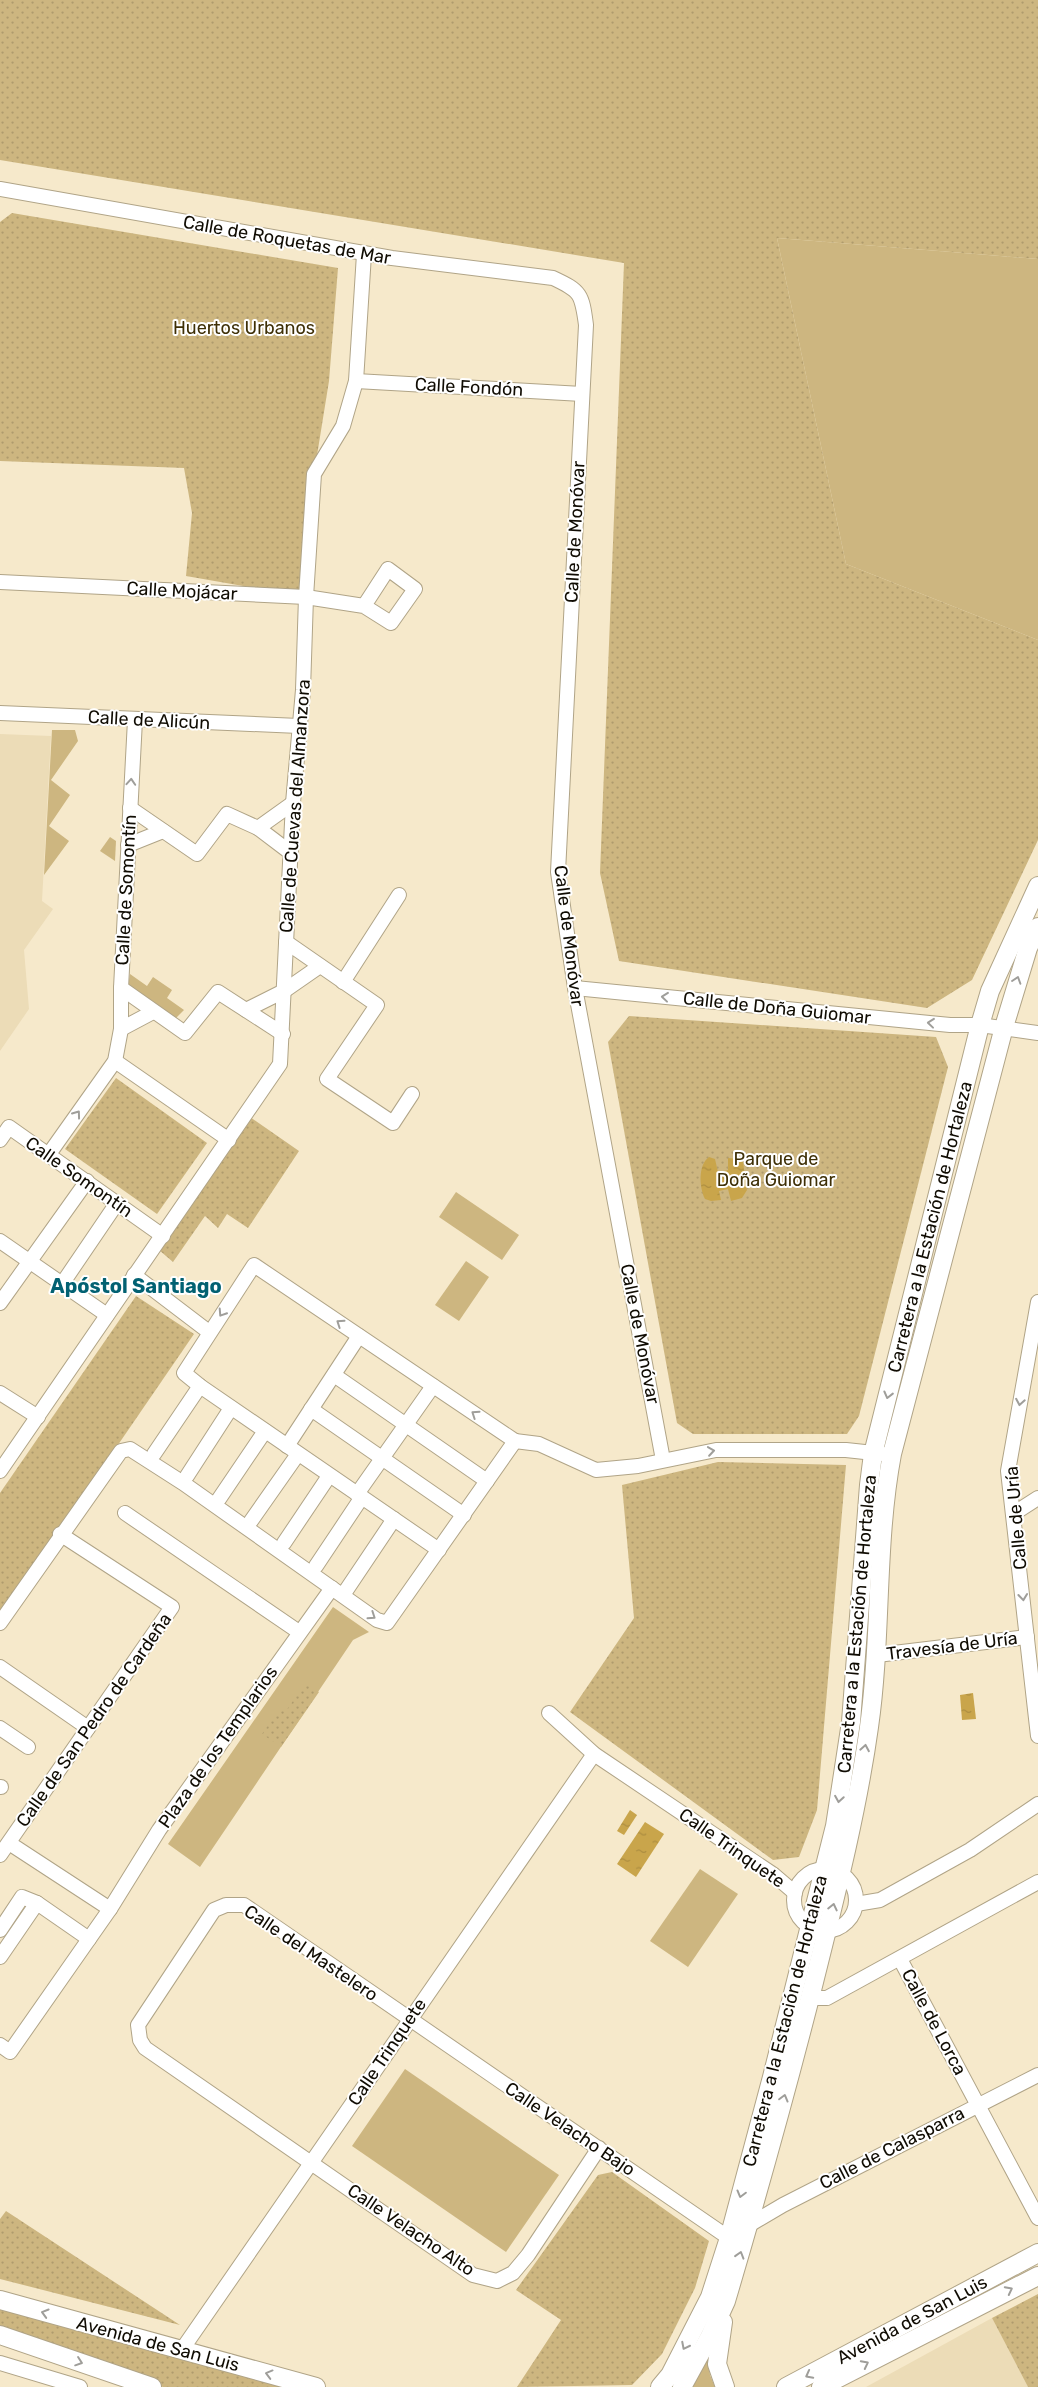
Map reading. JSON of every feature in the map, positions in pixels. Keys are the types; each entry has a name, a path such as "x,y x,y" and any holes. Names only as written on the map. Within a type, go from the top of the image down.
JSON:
{"street":[{"name":"Calle de Roquetas de Mar","path":"0,189 364,254 552,278 574,287"},
{"name":"Calle de Cuevas del Almanzora","path":"0,1471 280,1064 283,1034 293,803 303,690 306,596 314,474 343,426 356,381 364,254"},
{"name":"Calle de Monóvar","path":"574,287 583,302 586,325 558,872 575,988 663,1460"},
{"name":"Calle Fondón","path":"356,381 582,394"},
{"name":"Calle Mojácar","path":"0,582 306,596 364,606"},
{"name":"Calle de Alicún","path":"0,713 299,726"},
{"name":"Calle de Somontín","path":"49,1154 115,1060 121,1029 121,988 135,720"},
{"path":"258,828 293,803"},
{"path":"130,808 197,854 227,814 258,828 291,853"},
{"path":"128,845 163,831"},
{"name":"Carretera a la Estación de Hortaleza","path":"832,1871 835,1826 851,1722 873,1454 980,1025 990,991 1038,886"},
{"path":"344,982 400,895"},
{"name":"Carretera a la Estación de Hortaleza","path":"660,2387 670,2375 710,2297 729,2238 818,1929 869,1727 876,1655 880,1561 886,1490 892,1454 1004,1027 1028,948 1038,926"},
{"path":"286,942 376,1005 327,1078 393,1123 412,1094"},
{"path":"246,1010 284,991 320,966"},
{"path":"121,988 185,1034 218,992 283,1034"},
{"name":"Calle de Doña Guiomar","path":"575,988 950,1025 1004,1027 1038,1033"},
{"path":"121,1029 153,1012"},
{"path":"115,1060 228,1140"},
{"name":"Calle Somontín","path":"0,1140 8,1127 163,1236"},
{"path":"2,1295 87,1181"},
{"path":"62,1284 117,1203"},
{"path":"0,1241 107,1315"},
{"path":"439,1550 231,1408 184,1373 254,1264 515,1441 539,1444 596,1470 628,1468 716,1450 846,1450 873,1454 892,1454"},
{"path":"134,1276 209,1332"},
{"name":"Calle de Uría","path":"1038,1302 1008,1471 1038,1736"},
{"path":"251,1521 293,1450 311,1409 359,1336"},
{"path":"1024,1379 1038,1370"},
{"path":"334,1375 487,1481"},
{"path":"154,1454 200,1386"},
{"path":"316,1566 382,1459 434,1386"},
{"path":"0,1392 38,1417"},
{"path":"187,1476 231,1408"},
{"path":"311,1409 464,1515"},
{"path":"219,1498 265,1431"},
{"path":"0,1623 60,1534 122,1451 130,1449 174,1477 377,1620 387,1623 515,1441"},
{"path":"284,1543 329,1476"},
{"path":"1013,1514 1038,1498"},
{"path":"125,1513 299,1632"},
{"name":"Plaza de los Templarios","path":"0,2046 10,2052 110,1909 159,1830 299,1632 337,1592 394,1519"},
{"name":"Calle de San Pedro de Cardeña","path":"60,1534 172,1607 3,1848 110,1909"},
{"name":"Travesía de Uría","path":"876,1655 1027,1637"},
{"path":"0,1667 88,1728"},
{"name":"Calle Trinquete","path":"549,1714 594,1754 774,1874 795,1893"},
{"path":"0,1728 28,1747"},
{"name":"Calle Trinquete","path":"181,2351 594,1754"},
{"path":"856,1904 880,1900 970,1850 1038,1804"},
{"path":"832,1871 853,1887 856,1904 846,1923 837,1928 818,1929 797,1912 795,1893 806,1877 814,1872 832,1871"},
{"path":"810,1998 826,1998 1038,1882"},
{"path":"0,1930 22,1897 36,1903 89,1939"},
{"path":"0,1957 36,1903"},
{"name":"Calle del Mastelero","path":"312,2163 146,2048 140,2040 138,2025 214,1910 226,1904 244,1905 410,2020"},
{"name":"Carretera a la Estación de Hortaleza","path":"682,2387 710,2336 726,2301 749,2225 810,1998 818,1929"},
{"name":"Calle de Lorca","path":"900,1959 1038,2218"},
{"name":"Calle Velacho Bajo","path":"410,2020 729,2238"},
{"name":"Calle de Calasparra","path":"749,2225 783,2204 978,2103 1038,2075"},
{"name":"Calle Velacho Alto","path":"312,2163 474,2275 497,2281 514,2273 528,2255 599,2148"},
{"name":"Avenida de San Luis","path":"786,2387 1038,2253"},
{"name":"Avenida de San Luis","path":"821,2387 1038,2276"},
{"name":"Avenida de San Luis","path":"0,2300 316,2387"},
{"name":"Carretera a la Estación de Hortaleza","path":"725,2387 716,2364 726,2301"},
{"path":"0,2335 152,2387"},
{"path":"0,2363 80,2387"}],"shaded area":[{"path":"0,734 51,736 42,901 53,909 24,950 29,1009 0,1051"},
{"path":"992,2318 1028,2387 866,2387"}],"green space":[{"path":"0,0 1038,0 1038,259 777,238 846,564 1038,640 1038,840 972,980 927,1008 619,961 600,873 624,263 0,160"},
{"name":"Huertos Urbanos","path":"12,213 338,268 329,381 314,474 306,597 186,576 192,513 184,468 0,461 0,222"},
{"path":"777,238 1038,259 1038,640 846,564"},
{"path":"52,730 75,730 78,741 51,780 70,795 49,826 69,841 44,875"},
{"path":"110,837 116,841 115,861 100,851"},
{"path":"130,974 147,986 153,977 172,990 167,998 184,1010 176,1018 128,987"},
{"name":"Parque de Doña Guiomar","path":"629,1016 936,1037 948,1067 859,1416 847,1434 693,1434 677,1423 608,1042"},
{"path":"116,1078 207,1143 157,1214 65,1149"},
{"path":"250,1117 299,1151 248,1228 227,1214 218,1228 205,1216 173,1262 159,1250"},
{"path":"456,1192 519,1235 502,1260 439,1217"},
{"path":"466,1261 489,1277 459,1321 435,1305"},
{"path":"136,1296 194,1334 0,1617 0,1493"},
{"path":"718,1462 846,1465 817,1810 799,1857 773,1860 570,1712 634,1618 622,1485"},
{"path":"333,1607 369,1632 353,1640 200,1867 168,1844"},
{"path":"305,1683 319,1692 281,1747 262,1734 280,1708 286,1711"},
{"path":"700,1869 738,1894 688,1967 650,1941"},
{"path":"405,2069 559,2175 506,2252 352,2146"},
{"path":"612,2172 709,2241 695,2288 662,2354 632,2385 517,2387 561,2320 516,2290 598,2175"},
{"path":"6,2211 180,2325 0,2279 0,2219"},
{"path":"1038,2294 1038,2387 1028,2387 992,2318"},
{"path":"0,2307 298,2387 163,2387 0,2330"},
{"path":"708,2358 710,2375 715,2387 690,2387"}],"water":[{"path":"709,1157 715,1159 718,1172 728,1170 728,1158 738,1159 743,1162 747,1190 742,1198 731,1201 728,1189 719,1191 721,1200 711,1201 705,1199 701,1171"},
{"path":"973,1693 976,1719 962,1720 960,1695"},
{"path":"630,1810 637,1815 624,1835 617,1831"},
{"path":"645,1822 664,1834 636,1877 617,1864"}],"district":[{"name":"Apóstol Santiago","path":"136,1286"}]}
